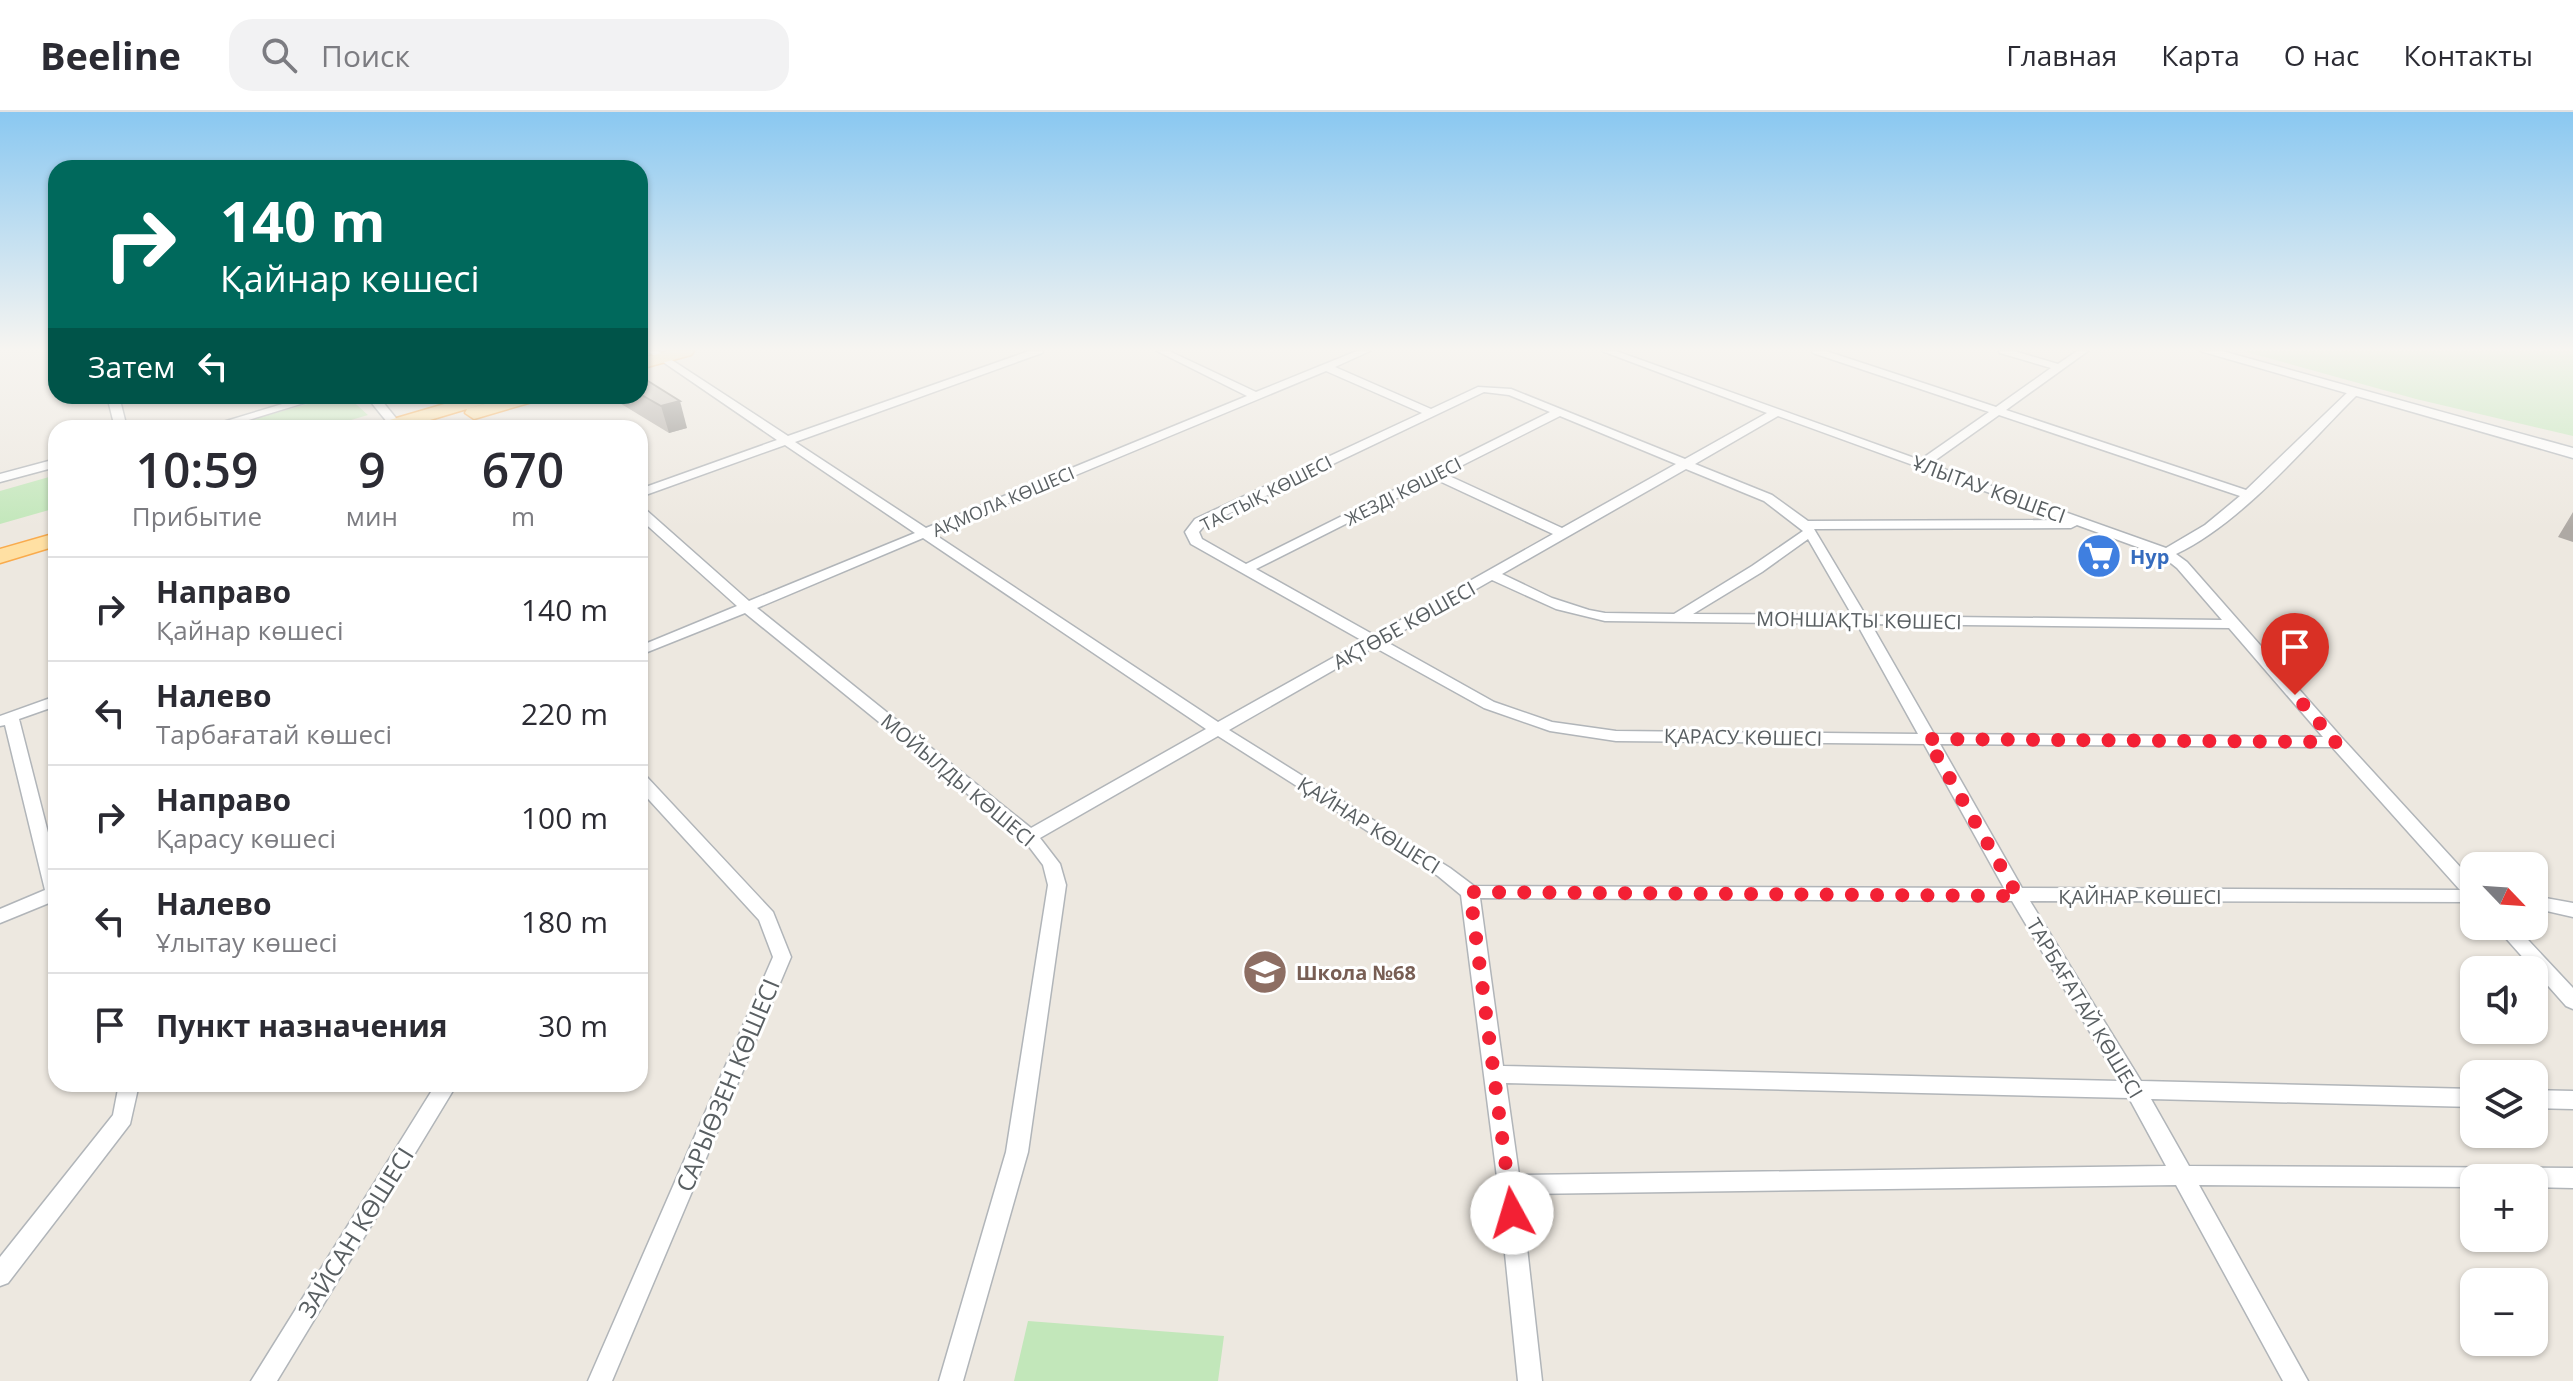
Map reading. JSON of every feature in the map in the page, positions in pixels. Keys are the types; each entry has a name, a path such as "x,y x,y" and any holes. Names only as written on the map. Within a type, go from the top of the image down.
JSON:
{"main road":[{"path":"414,420 446,410"},
{"path":"452,420 485,410"},
{"path":"0,541 48,527"},
{"path":"0,556 48,541"}],"street":[{"path":"237,420 271,410"},
{"name":"ҚАЙНАР КӨШЕСІ","path":"744,410 1220,731 1444,872 1470,892 2018,896 2460,894"},
{"path":"648,490 875,410"},
{"name":"АҚМОЛА КӨШЕСІ","path":"648,648 1222,410"},
{"path":"1425,410 1431,413"},
{"name":"ТАСТЫҚ КӨШЕСІ","path":"1196,541 1192,532 1200,522 1437,410"},
{"name":"ТАРБАҒАТАЙ КӨШЕСІ","path":"1556,410 1768,498 1807,528 2018,896 2136,1091 2296,1381"},
{"name":"ҰЛЫТАУ КӨШЕСІ","path":"1772,410 2167,553 2182,565 2460,879"},
{"path":"1992,410 2247,494"},
{"path":"2167,553 2188,545 2335,410"},
{"path":"2419,410 2573,453"},
{"name":"ЖЕЗДІ КӨШЕСІ","path":"1246,569 1560,412"},
{"name":"АҚТӨБЕ КӨШЕСІ","path":"1030,836 1220,731 1777,412"},
{"path":"1922,464 1997,412"},
{"path":"0,478 48,465"},
{"path":"1436,475 1564,534"},
{"name":"МОЙЫЛДЫ КӨШЕСІ","path":"648,519 747,607 1030,836 1051,864 1057,885 1017,1152 951,1381"},
{"path":"1677,618 1757,569 1807,528 2085,524"},
{"name":"ҚАРАСУ КӨШЕСІ","path":"1196,541 1489,705 1550,726 1577,731 1616,736 2336,742"},
{"name":"МОНШАҚТЫ КӨШЕСІ","path":"1493,575 1570,612 1605,617 2233,624"},
{"path":"48,704 6,719 48,870"},
{"name":"САРЫӨЗЕН КӨШЕСІ","path":"600,1381 782,957 767,917 648,789"},
{"path":"1470,892 1509,1185 1530,1381"},
{"path":"0,916 48,898"},
{"path":"2548,905 2573,910"},
{"path":"2517,940 2573,1001"},
{"path":"1494,1074 2460,1098"},
{"path":"0,1275 123,1118 128,1092"},
{"name":"ЗАЙСАН КӨШЕСІ","path":"263,1381 442,1092"},
{"path":"2548,1099 2573,1100"},
{"path":"1509,1185 2181,1175 2573,1178"}],"green space":[{"path":"285,410 363,410 368,415 351,420 250,420"},
{"path":"2464,410 2573,410 2573,436"},
{"path":"48,477 48,510 0,524 0,491"},
{"path":"1028,1321 1224,1336 1218,1381 1014,1381"}],"place":[{"name":"Нур","path":"2099,556"},
{"name":"Школа №68","path":"1265,972"}],"route":[{"path":"1512,1213 1470,892 2018,896 1927,739 2336,742 2295,695"}]}
